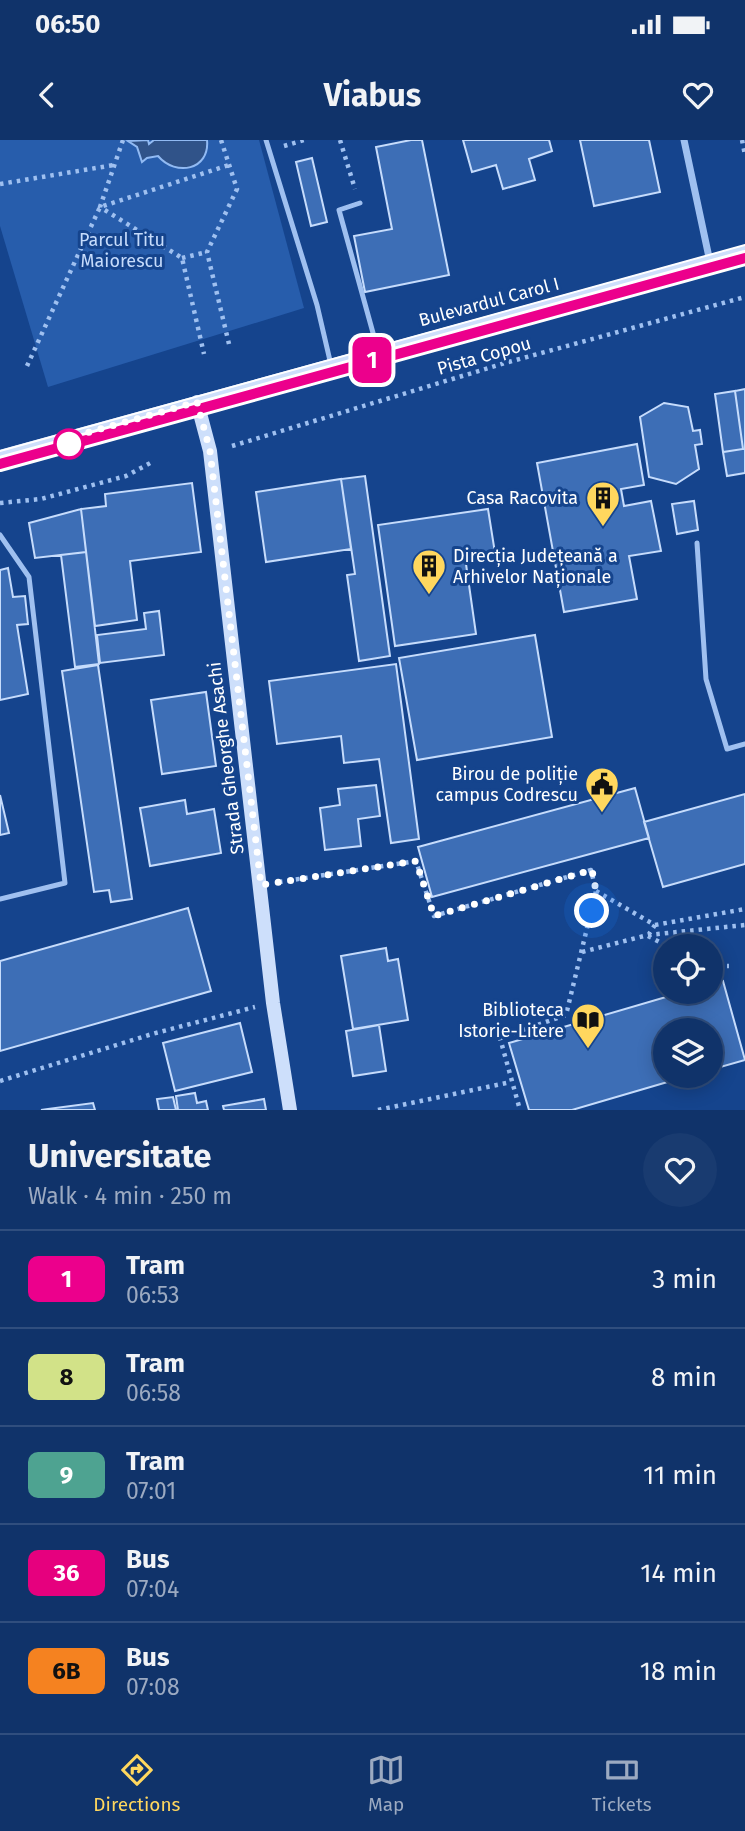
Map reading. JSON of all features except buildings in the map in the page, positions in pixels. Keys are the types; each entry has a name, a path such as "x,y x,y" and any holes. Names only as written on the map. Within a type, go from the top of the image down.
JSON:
{"main road":[{"name":"Bulevardul Carol I","path":"0,457 745,252"},
{"name":"Strada Gheorghe Asachi","path":"197,402 210,451 273,1003 290,1110"}],"street":[{"path":"684,140 710,262"}],"lane":[{"path":"266,140 317,305 331,365"},
{"path":"360,203 339,210 378,352"},
{"path":"0,535 29,577 65,883 0,899"},
{"path":"697,543 706,679 727,748 745,744"}],"path":[{"path":"26,366 100,207 123,140"},
{"path":"221,140 237,190 207,252 229,344"},
{"path":"292,143 304,140"},
{"path":"341,140 360,203"},
{"path":"742,140 745,155"},
{"path":"0,184 114,165"},
{"path":"100,207 229,165"},
{"path":"100,207 182,258 204,354"},
{"path":"182,258 207,252"},
{"name":"Pista Copou","path":"232,446 505,363 745,297"},
{"path":"0,503 41,499 90,486 126,476 154,461"},
{"path":"261,885 416,861 434,916 592,870 596,891 566,1015 500,1038 520,1110"},
{"path":"596,891 655,925 745,909"},
{"path":"648,935 655,925"},
{"path":"582,952 648,935 745,925"},
{"path":"648,935 653,938"},
{"path":"723,966 729,966"},
{"path":"0,1081 236,1010"},
{"path":"378,1110 512,1082"}],"green space":[{"name":"Parcul Titu Maiorescu","path":"0,140 259,140 304,308 48,387 0,226"}],"shaded area":[{"path":"148,140 149,144 154,140 207,140 203,158 198,164 182,168 165,163 158,156 142,162 137,147 128,141"}],"tram line":[{"path":"0,451 745,245"},
{"path":"0,464 745,258"},
{"name":"1","path":"0,464 745,258"}],"place":[{"name":"Casa Racovita","path":"603,528"},
{"name":"Direcția Județeană a Arhivelor Naționale","path":"429,596"},
{"name":"Birou de poliție campus Codrescu","path":"602,814"},
{"name":"Biblioteca Istorie-Litere","path":"588,1050"}],"route":[{"path":"69,444 61,440 197,402 210,451 261,885 416,861 434,916 592,870 596,891 592,911"}]}
